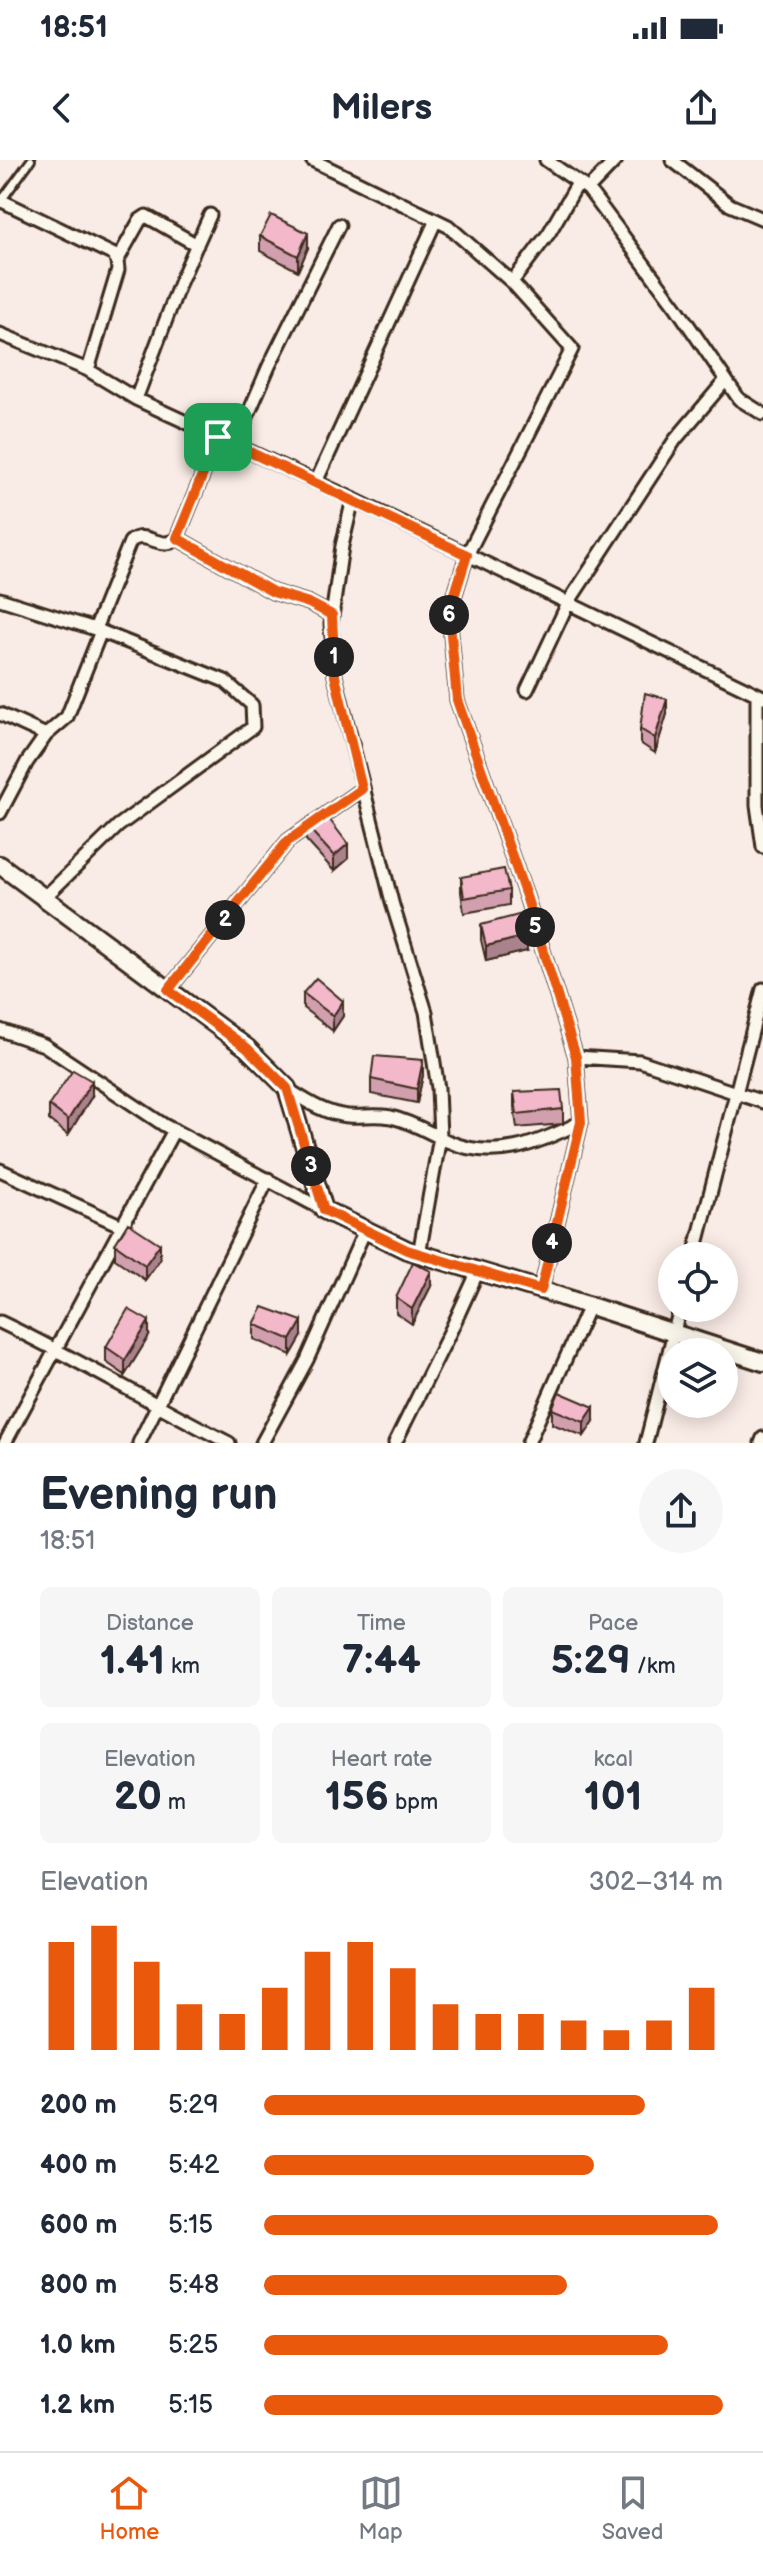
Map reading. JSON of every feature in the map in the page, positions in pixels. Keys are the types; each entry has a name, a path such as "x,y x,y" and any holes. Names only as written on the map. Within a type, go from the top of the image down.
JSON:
{"street":[{"path":"312,160 448,226 512,282 572,349 467,555 449,613 457,700 527,899 576,1057 581,1122 541,1290"},
{"path":"546,160 583,186 676,307 739,399 763,414"},
{"path":"512,282 583,186 616,160"},
{"path":"672,160 730,205 763,219"},
{"path":"1,200 114,255 118,270 88,370"},
{"path":"136,399 210,215"},
{"path":"117,261 142,217 146,216 197,245"},
{"path":"316,482 436,220"},
{"path":"235,445 269,366 339,225"},
{"path":"0,334 88,370 136,399 353,499 760,695 757,805 763,847"},
{"path":"527,690 568,603 675,440 725,381"},
{"path":"0,813 27,762 46,735 67,717 130,542 140,536 163,544 172,543 177,538 218,437"},
{"path":"353,499 342,546 332,615 335,676 393,906 426,1012 438,1088 440,1137 419,1254"},
{"path":"177,538 273,592 309,603 332,615"},
{"path":"0,599 98,630 225,681 252,705 253,727 118,826 44,898"},
{"path":"0,714 46,735"},
{"path":"168,990 288,841 362,789"},
{"path":"0,865 247,1048 287,1088 325,1110 349,1116 387,1116 414,1123 440,1137 485,1152 535,1144 581,1122"},
{"path":"697,1242 734,1092 762,997"},
{"path":"0,1030 44,1045 174,1130 324,1210 419,1254 763,1362"},
{"path":"576,1057 640,1061 763,1102"},
{"path":"287,1088 324,1210"},
{"path":"5,1443 174,1130"},
{"path":"0,1170 122,1226"},
{"path":"139,1443 268,1179"},
{"path":"262,1443 307,1360 365,1230"},
{"path":"395,1443 478,1271"},
{"path":"528,1443 589,1306"},
{"path":"0,1322 55,1348 156,1406 229,1443"},
{"path":"646,1443 676,1322"}],"lane":[{"path":"1,200 31,160"}],"building":[{"path":"271,215 308,233 298,256 260,236"},
{"path":"645,693 667,699 655,738 640,729"},
{"path":"323,811 348,844 334,856 306,825"},
{"path":"504,869 509,890 464,898 461,877"},
{"path":"522,914 527,936 486,946 481,925"},
{"path":"316,978 343,1001 333,1016 303,993"},
{"path":"374,1056 423,1060 417,1089 371,1079"},
{"path":"73,1070 92,1081 68,1120 49,1105"},
{"path":"561,1090 563,1109 517,1114 514,1092"},
{"path":"128,1223 160,1244 145,1265 115,1244"},
{"path":"413,1262 431,1271 412,1309 396,1298"},
{"path":"263,1307 302,1321 291,1340 254,1324"},
{"path":"128,1309 149,1321 125,1360 106,1347"},
{"path":"559,1392 594,1407 584,1422 552,1409"}],"route":[{"path":"218,437 467,555 449,613 457,700 527,899 576,1057 581,1122 541,1290 407,1250 324,1210 287,1088 247,1048 168,990 288,841 362,789 335,676 332,615 309,603 273,592 177,538 218,437"}]}
